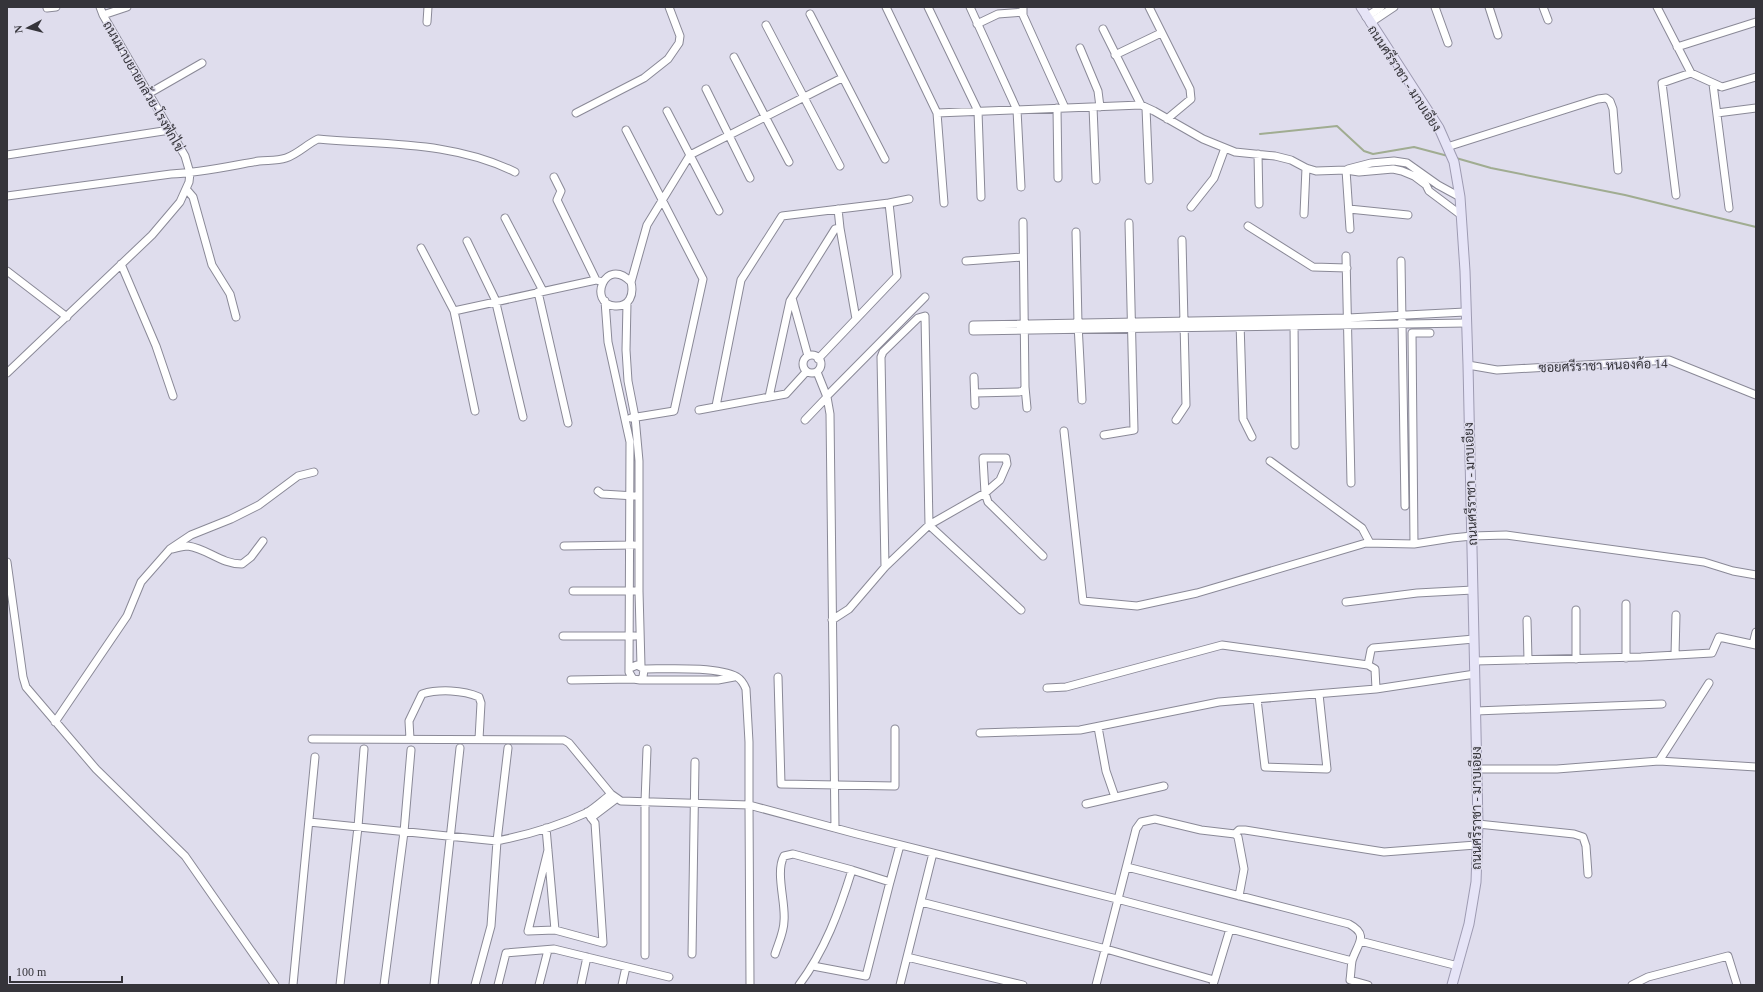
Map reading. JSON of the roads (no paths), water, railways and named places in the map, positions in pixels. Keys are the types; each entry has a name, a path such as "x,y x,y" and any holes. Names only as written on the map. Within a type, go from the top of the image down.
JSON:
{"main road":[{"name":"ถนนศรีราชา - มาบเอียง","path":"1361,7 1439,128 1454,162 1460,197 1465,271 1465,312 1468,365 1478,824 1476,845 1476,882 1469,924 1452,985"}],"street":[{"path":"47,8 56,7"},
{"name":"ถนนมาบยายกล้วย-โรงฟักไข่","path":"100,7 103,15 148,94 185,156 190,173 187,190"},
{"path":"103,15 127,7"},
{"path":"427,22 428,7"},
{"path":"576,113 644,78 668,59 679,43 680,36 669,7"},
{"path":"886,7 937,113 944,203"},
{"path":"928,7 978,111 980,197"},
{"path":"970,7 1017,110 1021,187"},
{"path":"1149,7 1190,89 1191,99 1167,119"},
{"path":"1368,20 1381,7"},
{"path":"1368,20 1394,7"},
{"path":"1435,7 1448,43"},
{"path":"1489,7 1498,35"},
{"path":"1543,7 1548,20"},
{"path":"1657,7 1691,73 1722,87 1756,77"},
{"path":"978,24 998,14 1023,9 1065,108"},
{"path":"810,14 885,160"},
{"path":"1677,48 1756,22"},
{"path":"766,25 840,166"},
{"path":"1103,29 1115,55 1143,106 1149,180"},
{"path":"1115,55 1161,33"},
{"path":"1080,48 1098,91 1096,107 1096,180"},
{"path":"734,57 789,162"},
{"path":"148,94 202,63"},
{"path":"1676,195 1662,83 1691,73"},
{"path":"631,282 647,224 690,155 842,78"},
{"path":"1713,84 1729,208"},
{"path":"706,89 750,178"},
{"path":"1447,147 1598,99 1606,98 1610,101 1613,109 1618,170"},
{"path":"937,113 1143,106 1203,139 1235,152 1275,156 1291,160 1306,168 1327,172 1346,170 1371,163 1394,161 1407,163 1438,185 1460,197"},
{"path":"1057,108 1058,178"},
{"path":"1717,113 1756,108"},
{"path":"668,111 719,211"},
{"path":"7,155 170,130"},
{"path":"625,419 674,411 703,279 626,130"},
{"path":"7,196 171,174 190,173 265,160 280,160 288,157 318,139 414,145 448,149 504,166 515,172"},
{"path":"1191,207 1214,178 1225,148"},
{"path":"1258,154 1259,204"},
{"path":"1304,214 1306,168"},
{"path":"1346,170 1359,172 1392,169 1402,171 1414,176 1426,185 1429,191 1461,215"},
{"path":"1346,170 1350,229"},
{"path":"554,177 561,191 557,200 599,281 601,295 605,301 612,306 620,306 627,303"},
{"path":"7,373 152,236 180,202 187,190 193,197 212,265 230,294 236,317"},
{"path":"716,406 741,280 782,216 889,203 909,199"},
{"path":"818,359 897,276 889,203"},
{"path":"838,209 856,320"},
{"path":"1349,209 1408,215"},
{"path":"505,218 540,292 568,423"},
{"path":"1023,222 1025,387 1027,408"},
{"path":"1104,435 1134,430 1129,223"},
{"path":"1248,226 1313,267 1347,268"},
{"path":"769,397 792,298 834,229 840,228"},
{"path":"1076,232 1078,326 1082,400"},
{"path":"1176,420 1186,405 1182,240"},
{"path":"467,241 495,302 523,417"},
{"path":"421,248 454,311 475,411"},
{"path":"1346,256 1351,484"},
{"path":"966,261 1023,257"},
{"path":"1401,261 1405,506"},
{"path":"121,264 156,346 173,396"},
{"path":"7,271 67,317"},
{"path":"454,311 599,281 610,275 618,274 625,276 631,282 633,289 631,297 627,303 626,350 628,381 635,418 640,461 639,591 643,677 640,680"},
{"path":"805,420 925,297"},
{"path":"792,298 808,356"},
{"path":"605,301 608,342 630,442 630,676 633,679"},
{"path":"1348,321 1403,315 1465,312"},
{"path":"885,567 881,357 883,352 918,318 925,316 927,324 929,525 1021,610"},
{"path":"1025,327 973,331 973,326 1025,327 1348,321 1466,323"},
{"path":"1294,322 1295,445"},
{"path":"1240,323 1243,419 1252,437"},
{"path":"1414,544 1412,334 1430,333"},
{"path":"808,356 818,359 820,365 817,372 827,397 830,414 835,828"},
{"path":"806,372 803,362 808,356"},
{"name":"ซอยศรีราชา หนองค้อ 14","path":"1468,365 1498,370 1669,360 1756,395"},
{"path":"699,410 786,394 806,372"},
{"path":"806,372 817,372"},
{"path":"974,377 975,405"},
{"path":"975,393 1019,392 1023,391 1025,387"},
{"path":"1064,432 1083,601 1137,606 1198,592 1370,543 1414,544 1472,536 1506,535 1704,562 1733,571 1756,574"},
{"path":"832,620 849,608 885,567 929,525 985,493 1000,480 1007,464 1006,458 983,458 985,493 988,502 1043,556"},
{"path":"1270,461 1362,528 1370,543"},
{"path":"55,722 127,616 141,582 170,549 191,535 231,519 259,505 298,476 314,472"},
{"path":"598,491 602,494 640,496"},
{"path":"170,549 187,546 210,554 224,562 242,564 251,557 263,542"},
{"path":"564,546 639,545"},
{"path":"7,562 23,677 31,694 96,769 185,856 274,985"},
{"path":"1346,602 1417,593 1473,590"},
{"path":"573,591 639,591"},
{"path":"1626,604 1626,658"},
{"path":"1576,610 1576,659"},
{"path":"1675,655 1676,615"},
{"path":"1527,620 1528,660"},
{"path":"1475,661 1626,658 1712,653 1719,637 1754,644 1756,632"},
{"path":"563,636 640,636"},
{"path":"1368,665 1371,650 1373,648 1474,639"},
{"path":"1047,688 1066,687 1222,645 1368,665 1375,669 1376,689"},
{"path":"630,668 637,665 642,667 717,671 736,677 743,682 746,689 749,742 750,985"},
{"path":"980,733 1080,730 1219,702 1376,689 1475,674"},
{"path":"571,680 718,680 736,677"},
{"path":"778,677 781,784 895,786 895,729"},
{"path":"1659,761 1709,683"},
{"path":"410,739 409,721 422,694 441,691 464,693 479,697 479,739"},
{"path":"1257,699 1265,767 1326,770 1319,694"},
{"path":"1476,711 1662,704"},
{"path":"1098,727 1106,771 1115,797"},
{"path":"312,738 564,740 569,743 613,797 621,801 749,806 900,845 1117,898 1352,961"},
{"path":"434,985 460,748"},
{"path":"476,985 491,926 497,842 508,748"},
{"path":"340,985 358,827 364,749"},
{"path":"645,955 645,802 647,749"},
{"path":"384,985 404,832 411,750"},
{"path":"293,985 315,757"},
{"path":"1477,769 1557,769 1659,761 1756,767"},
{"path":"692,954 695,762"},
{"path":"1086,804 1164,786"},
{"path":"309,822 497,842 589,815 613,797"},
{"path":"548,850 528,932 555,930 604,943 596,822 589,815"},
{"path":"1096,985 1106,949 1117,898 1136,829 1141,822 1155,819 1201,830 1235,834 1238,837 1244,869 1239,896"},
{"path":"1478,824 1574,834 1583,837 1586,846 1588,874"},
{"path":"546,828 555,930"},
{"path":"1235,834 1239,830 1245,830 1384,852 1476,845"},
{"path":"813,966 866,976 900,845"},
{"path":"900,985 933,853"},
{"path":"775,954 784,922 781,861 784,856 793,854 890,882"},
{"path":"1126,867 1349,924 1357,928 1360,934 1360,941 1352,961 1350,980 1368,985"},
{"path":"799,985 813,966 825,945 840,910 852,870"},
{"path":"921,902 1106,949 1214,982 1230,929"},
{"path":"1360,941 1458,966"},
{"path":"498,985 506,953 554,949 669,977"},
{"path":"539,985 548,950"},
{"path":"1635,984 1648,977 1728,956 1737,985"},
{"path":"581,985 587,957"},
{"path":"907,957 1023,985"},
{"path":"622,985 626,967"}],"waterway":[{"path":"1260,134 1337,126 1364,151 1373,154 1414,147 1448,156"},
{"path":"1456,158 1491,168 1625,195 1756,227"}]}
